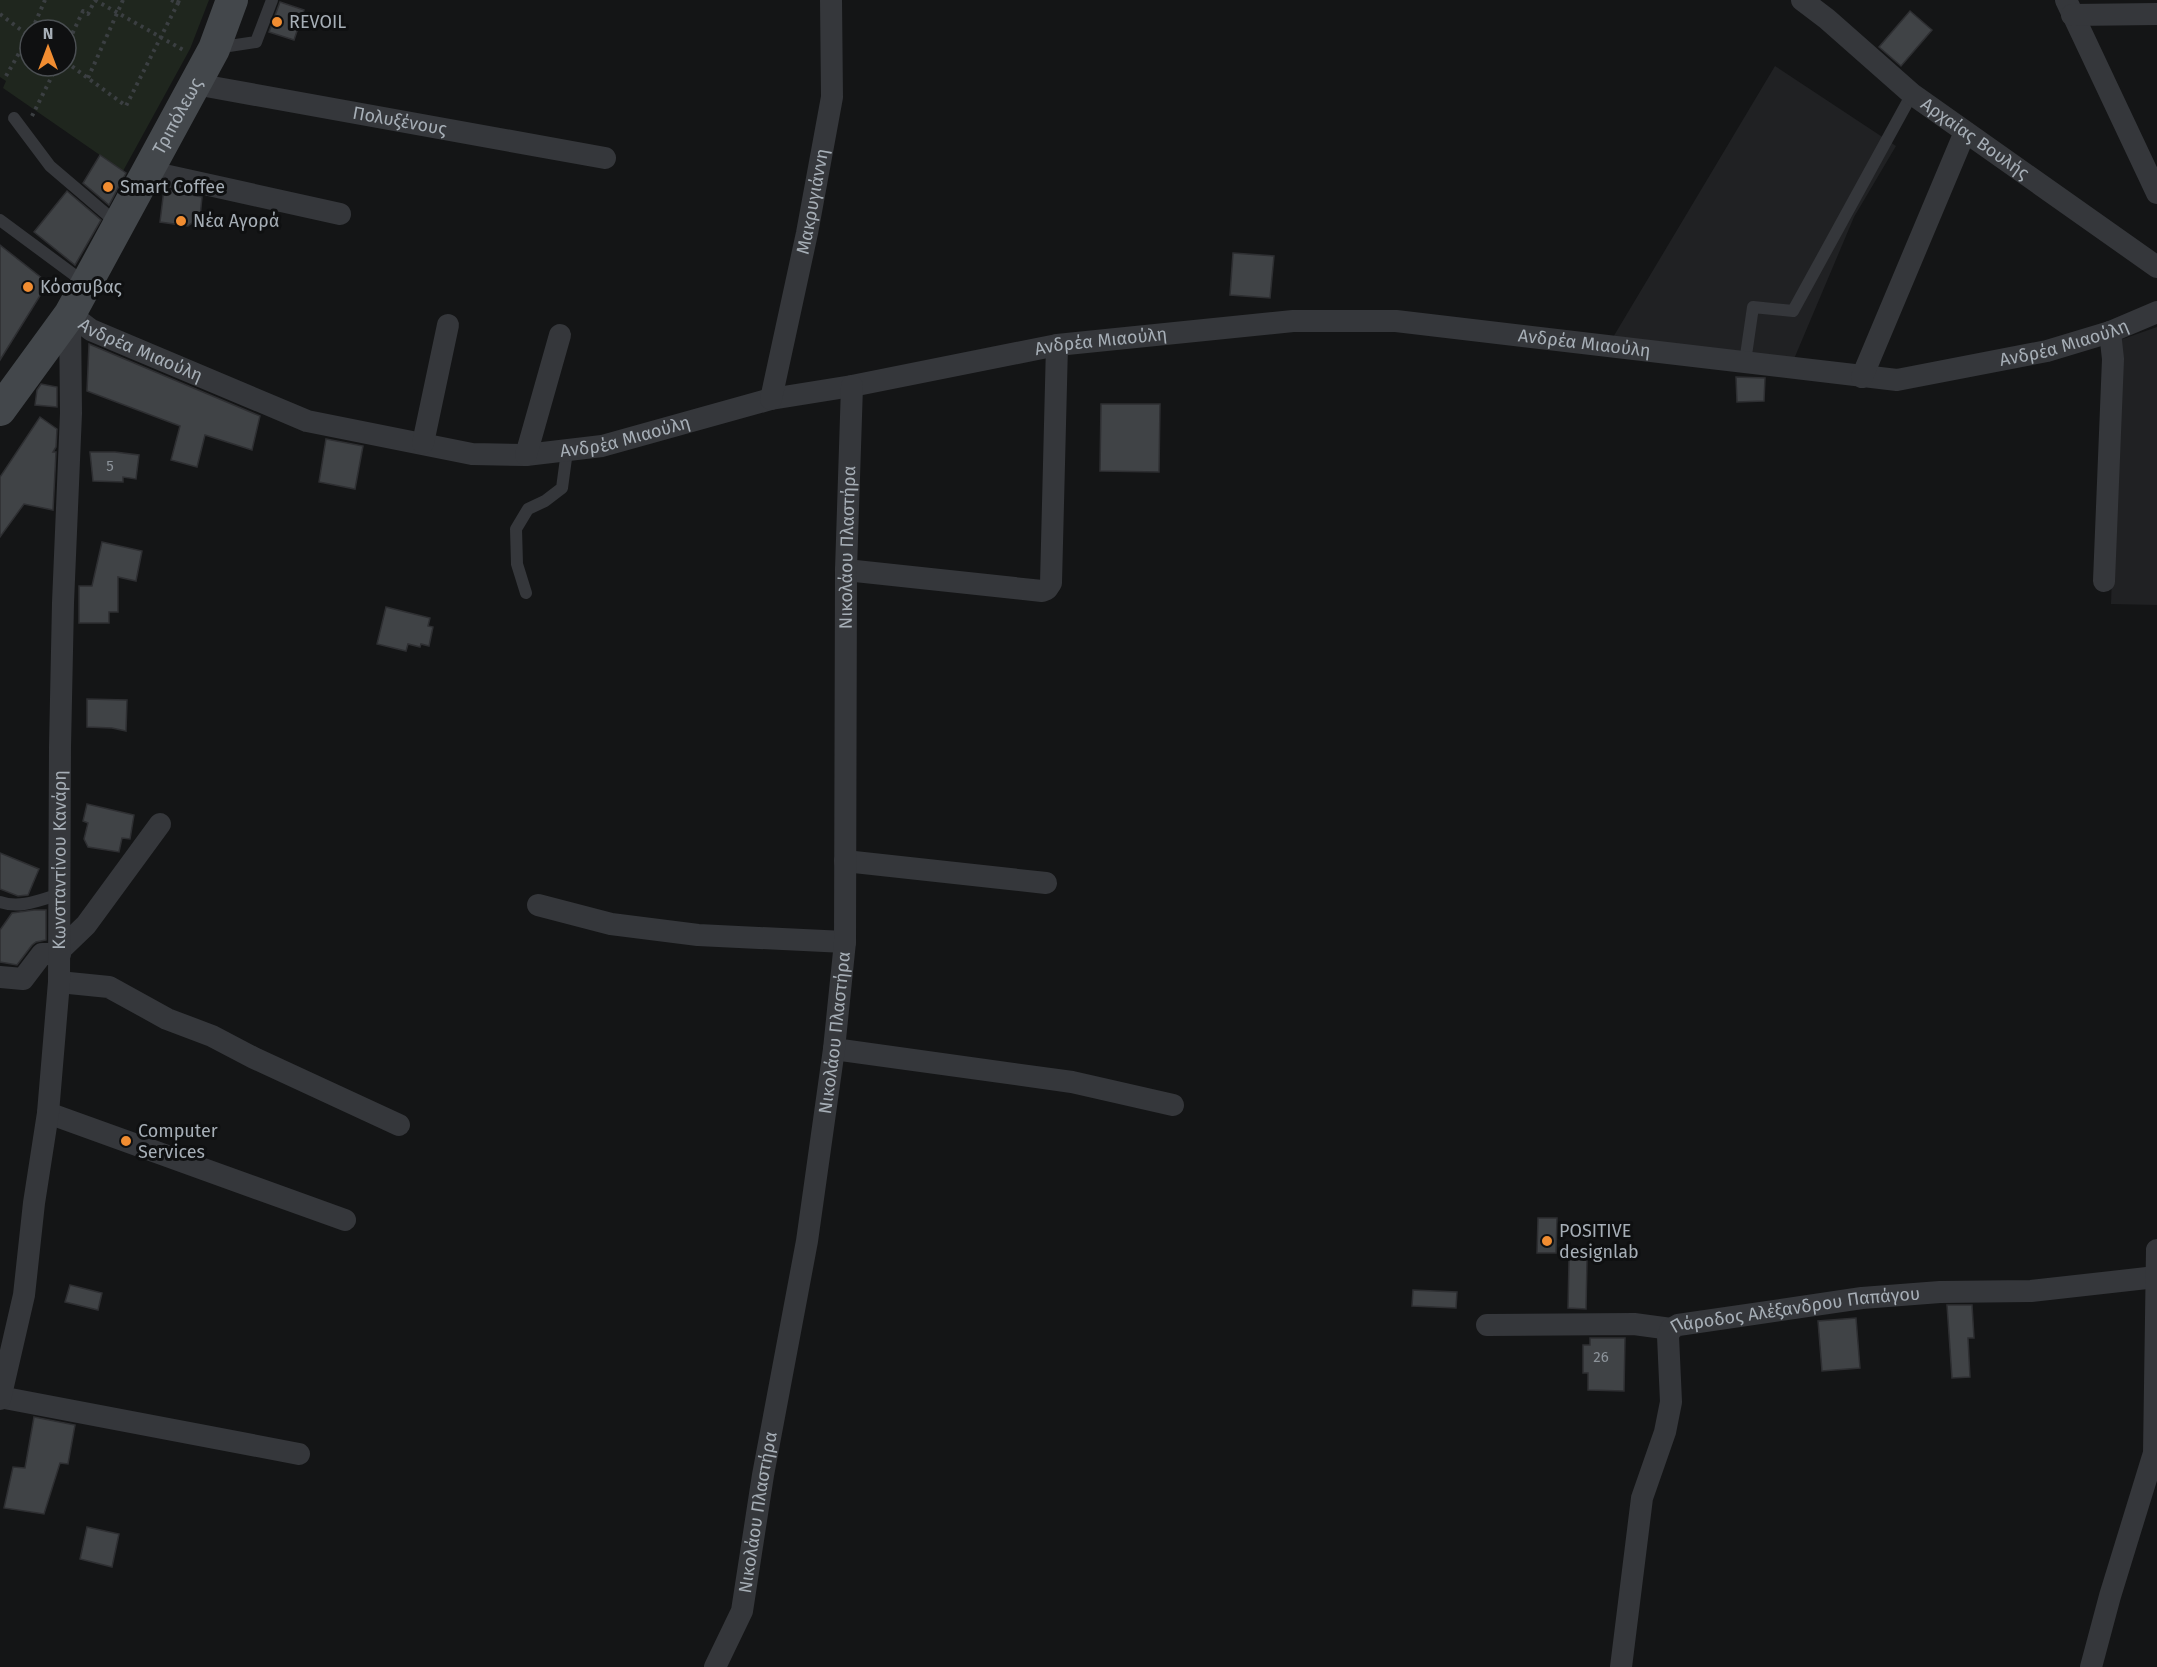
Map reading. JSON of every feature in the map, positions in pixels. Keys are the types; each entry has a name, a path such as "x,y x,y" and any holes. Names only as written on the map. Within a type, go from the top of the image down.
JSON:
{"main road":[{"name":"Τριπόλεως","path":"0,410 70,314 146,171 232,0"}],"street":[{"name":"Μακρυγιάννη","path":"771,399 807,233 832,97 831,0"},
{"name":"Αρχαίας Βουλής","path":"1802,0 1912,94 2157,267"},
{"path":"2157,14 2069,8 2157,193"},
{"name":"Πολυξένους","path":"201,63 605,158"},
{"path":"1862,377 1965,132"},
{"path":"146,171 340,213"},
{"name":"Ανδρέα Μιαούλη","path":"70,314 91,330 307,421 472,454 526,455 602,446 771,399 852,386 1057,345 1293,321 1396,321 1897,380 2047,351 2110,332 2157,312"},
{"name":"Κωνσταντίνου Κανάρη","path":"0,1398 24,1295 34,1203 48,1113 59,982 60,747 71,413 70,314"},
{"path":"423,443 448,325"},
{"path":"2104,581 2113,359 2110,332"},
{"path":"526,455 560,335"},
{"path":"846,570 1042,591 1047,589 1051,583 1057,345"},
{"name":"Νικολάου Πλαστήρα","path":"716,1667 742,1611 763,1475 807,1240 834,1049 845,942 846,570 852,386"},
{"path":"0,977 23,979 42,954 60,952 86,925 160,824"},
{"path":"845,861 1046,883"},
{"path":"538,904 611,924 698,935 845,942"},
{"path":"59,982 109,987 167,1019 212,1036 254,1058 399,1125"},
{"path":"834,1049 1072,1082 1173,1105"},
{"path":"48,1113 345,1220"},
{"path":"2091,1667 2110,1596 2154,1454 2157,1250"},
{"name":"Πάροδος Αλέξανδρου Παπάγου","path":"1621,1667 1642,1498 1665,1432 1671,1402 1668,1336 1671,1329 1678,1325 1709,1319 1862,1298 1940,1292 2031,1291 2157,1277"},
{"path":"1487,1325 1634,1324 1671,1329"},
{"path":"0,1398 299,1454"}],"lane":[{"path":"201,63 256,42 272,0"},
{"path":"1745,362 1753,307 1793,311 1912,94"},
{"path":"15,118 50,166 118,224"},
{"path":"0,220 86,284"},
{"path":"526,593 517,564 516,530 528,509 545,501 562,488 567,451"},
{"path":"0,902 26,904 60,894"}],"path":[{"path":"37,18 45,0"},
{"path":"78,23 84,11 88,14 95,0 161,37 201,63"},
{"path":"88,78 123,0"},
{"path":"78,71 126,106 179,1 171,0"},
{"path":"0,14 18,27"},
{"path":"6,76 18,56"},
{"path":"35,111 51,78"}],"shaded area":[{"path":"0,0 209,0 190,49 123,171 3,88 6,81 0,77"},
{"path":"1775,66 1896,146 1854,217 1794,359 1612,339"},
{"path":"2157,327 2157,605 2111,604 2120,340"}],"building":[{"path":"280,2 304,10 294,40 269,32"},
{"path":"1910,11 1932,30 1901,66 1879,47"},
{"path":"100,155 126,173 109,205 83,183"},
{"path":"164,189 202,197 200,217 188,226 160,222"},
{"path":"67,191 101,220 75,265 34,232"},
{"path":"0,245 48,283 0,360"},
{"path":"1233,253 1274,256 1270,298 1230,295"},
{"path":"89,344 260,416 252,450 205,435 197,467 171,460 180,426 87,391"},
{"path":"1736,377 1765,378 1764,401 1737,402"},
{"path":"41,384 57,387 57,407 35,405 37,390"},
{"path":"1101,404 1160,404 1159,472 1100,471"},
{"path":"40,417 57,429 56,447 53,452 56,452 53,510 24,504 0,537 0,477"},
{"path":"326,439 363,446 355,489 319,482"},
{"path":"90,452 139,455 136,479 123,477 123,482 93,481"},
{"path":"102,542 142,551 136,581 118,577 118,612 109,612 109,623 79,623 79,586 92,586"},
{"path":"386,607 430,618 428,626 433,627 429,646 421,644 420,647 408,644 406,651 377,644"},
{"path":"87,699 127,700 126,731 87,727"},
{"path":"87,804 134,815 130,839 122,838 119,852 88,847 84,839 88,823 83,821"},
{"path":"0,853 39,869 28,895 18,896 0,889"},
{"path":"46,910 46,940 32,945 17,965 0,962 0,930 12,913"},
{"path":"1538,1218 1557,1218 1556,1253 1537,1253"},
{"path":"1569,1260 1587,1260 1586,1309 1568,1308"},
{"path":"70,1285 102,1293 98,1310 65,1302"},
{"path":"1413,1290 1457,1292 1456,1308 1412,1306"},
{"path":"1947,1305 1972,1305 1974,1338 1968,1338 1970,1377 1952,1378"},
{"path":"1856,1318 1860,1368 1822,1371 1818,1321"},
{"path":"1590,1338 1625,1338 1624,1391 1588,1390 1588,1373 1583,1373 1583,1345 1590,1345"},
{"path":"34,1417 75,1425 68,1464 60,1463 44,1514 4,1508 13,1467 25,1468"},
{"path":"87,1527 119,1534 112,1567 80,1559"}],"place":[{"name":"REVOIL","path":"277,22"},
{"name":"Smart Coffee","path":"108,187"},
{"name":"Νέα Αγορά","path":"181,221"},
{"name":"Κόσσυβας","path":"28,287"},
{"name":"Computer Services","path":"126,1141"},
{"name":"POSITIVE designlab","path":"1547,1241"}]}
